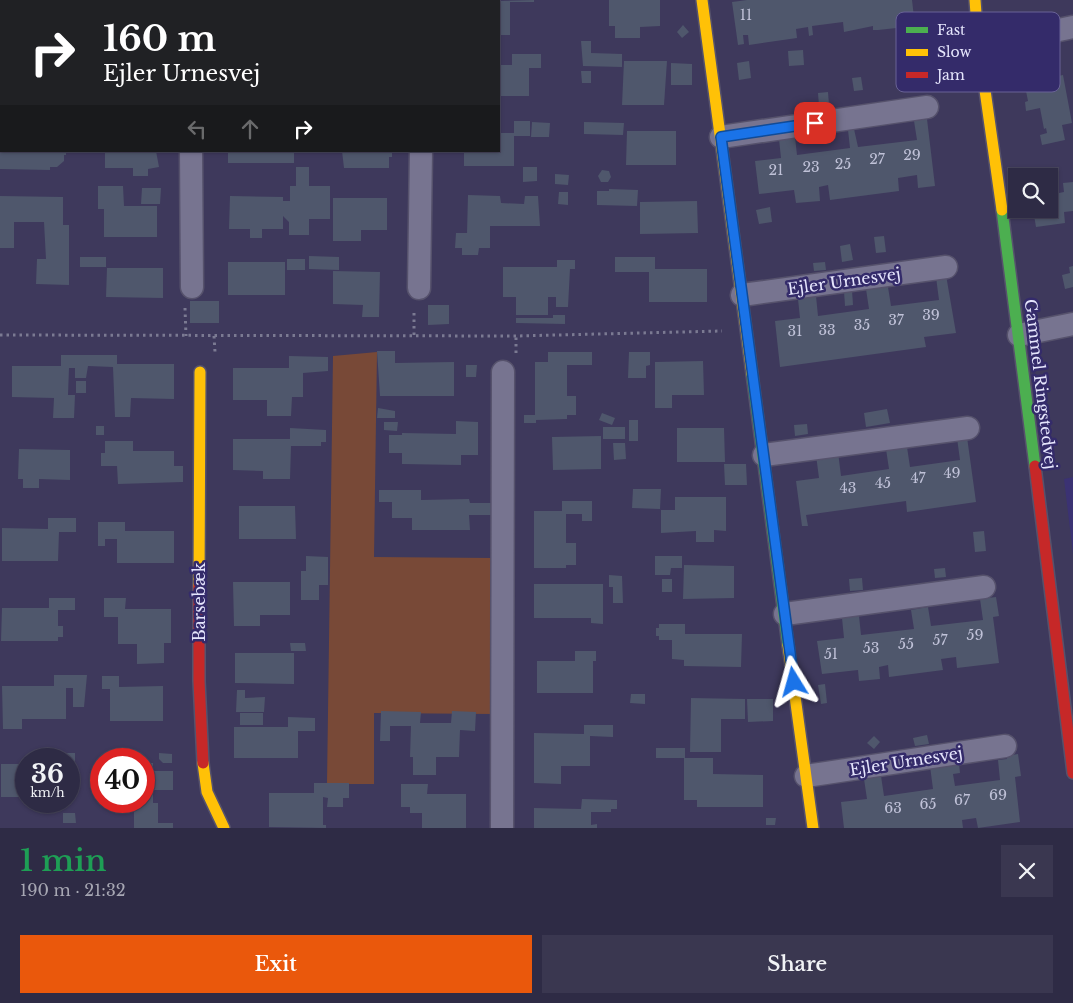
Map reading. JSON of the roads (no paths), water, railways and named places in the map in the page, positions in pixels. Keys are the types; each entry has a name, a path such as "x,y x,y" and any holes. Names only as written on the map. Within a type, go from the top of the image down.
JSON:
{"street":[{"path":"702,0 813,828"},
{"path":"1060,29 1073,27"},
{"name":"Gammel Ringstedvej","path":"985,92 1018,335 1073,773"},
{"path":"721,137 928,107"},
{"path":"192,152 192,287"},
{"path":"419,288 420,152"},
{"name":"Ejler Urnesvej","path":"742,295 946,267"},
{"path":"1018,335 1073,324"},
{"name":"Barsebæk","path":"200,372 199,681 202,750 207,792 224,828"},
{"path":"502,828 503,372"},
{"path":"764,455 968,428"},
{"path":"785,614 984,587"},
{"name":"Ejler Urnesvej","path":"806,776 1005,746"}]}
